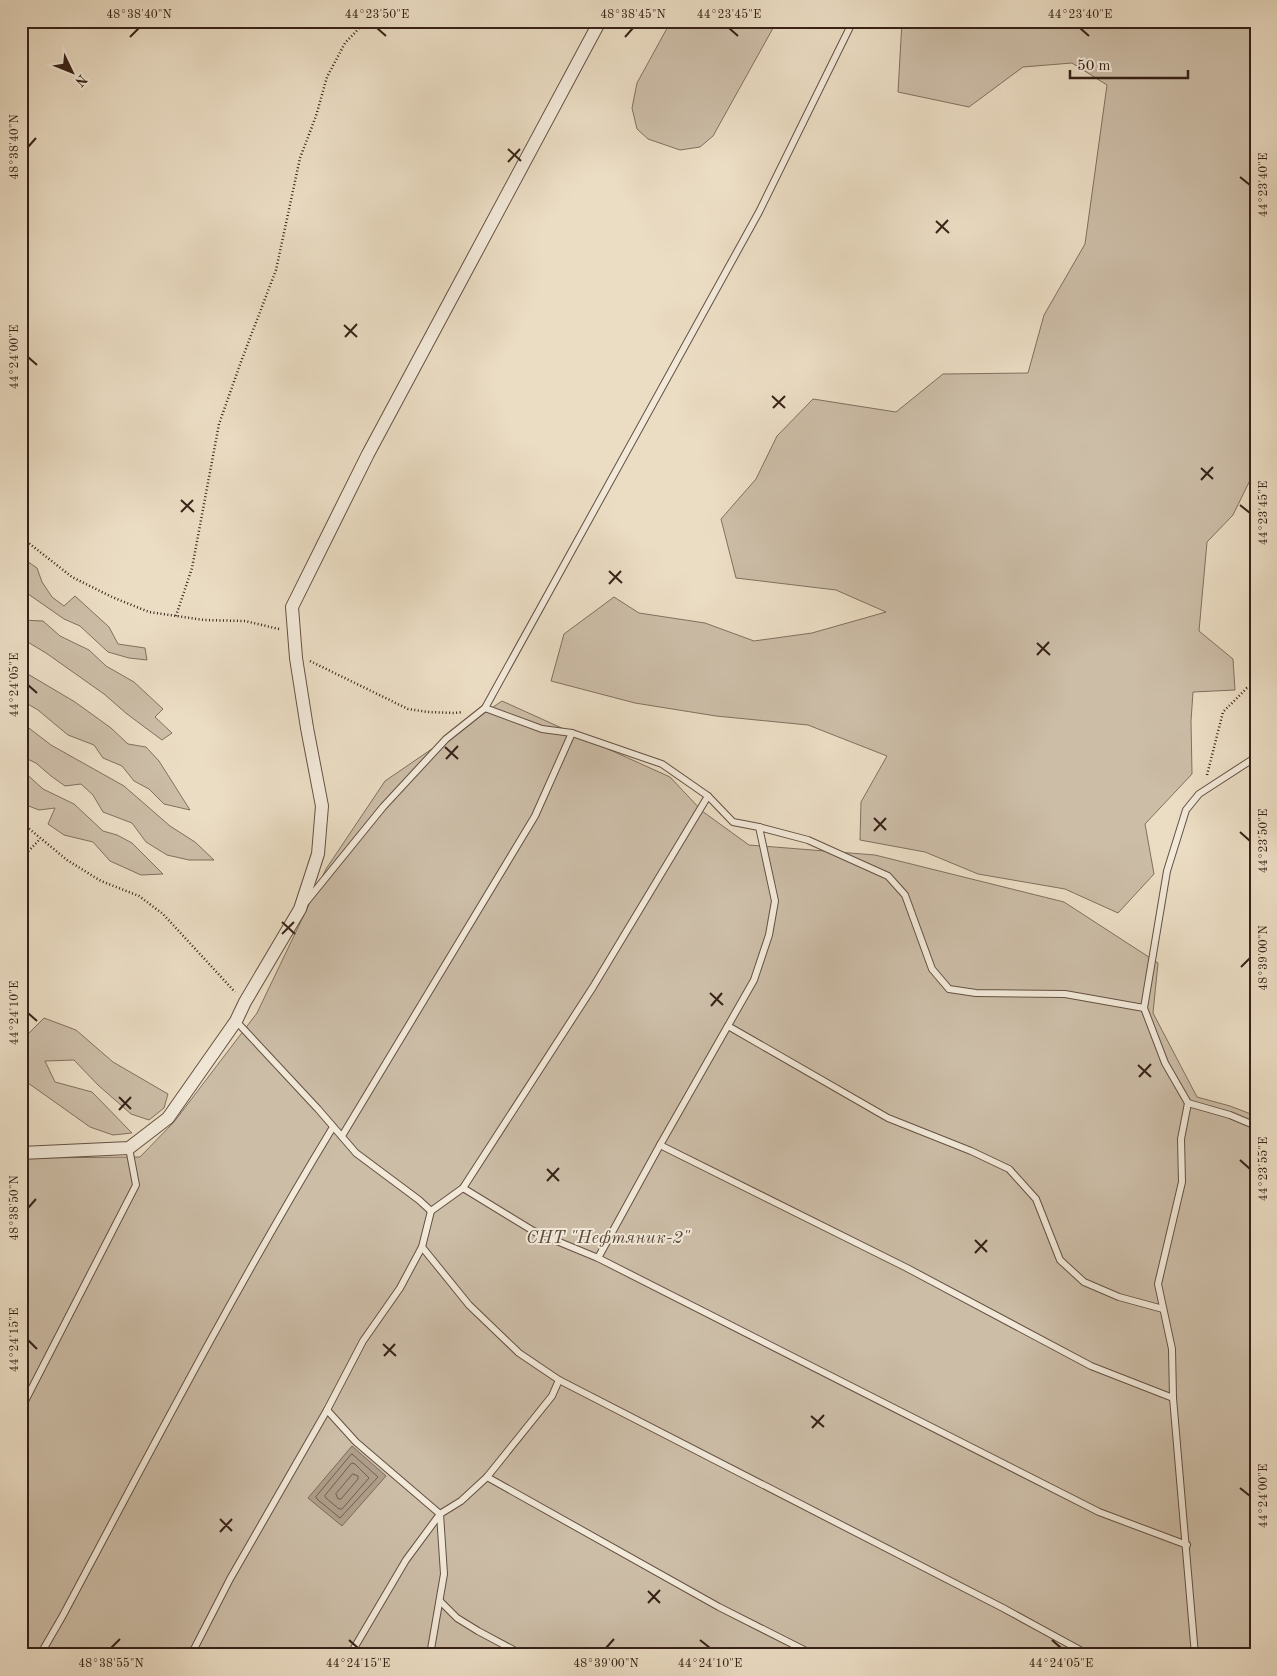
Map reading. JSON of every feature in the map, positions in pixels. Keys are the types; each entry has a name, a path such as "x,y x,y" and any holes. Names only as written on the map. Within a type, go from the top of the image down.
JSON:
{"street":[{"path":"21,1152 130,1148 168,1118 236,1021 245,1002 300,909 318,854 322,806 296,658 292,607 368,454 600,21"}],"lane":[{"path":"300,909 395,794 446,739 485,708 759,212 853,21"},
{"path":"485,708 542,729 572,733 662,764 708,796 733,822 808,840 888,876 905,895 932,969 950,989 976,993 1065,994 1144,1008"},
{"path":"342,1136 535,816 572,733"},
{"path":"1196,1655 1173,1398 1172,1349 1158,1284 1182,1182 1181,1139 1188,1103 1165,1062 1144,1008 1168,871 1186,810 1203,792 1256,757"},
{"path":"190,1655 230,1579 327,1410 363,1341 400,1288 422,1247 431,1210 463,1188 593,987 708,796"},
{"path":"598,1258 754,980 769,935 775,901 760,827"},
{"path":"236,1021 356,1153 431,1210"},
{"path":"728,1026 888,1118 971,1151 1009,1169 1036,1199 1060,1260 1084,1282 1119,1297 1163,1309"},
{"path":"1188,1103 1230,1115 1256,1126"},
{"path":"40,1655 67,1608 207,1344 294,1191 333,1127"},
{"path":"660,1145 898,1264 1091,1366 1173,1398"},
{"path":"21,1409 136,1185 130,1148"},
{"path":"463,1188 535,1232 598,1258 1099,1512 1187,1545"},
{"path":"422,1247 469,1305 520,1353 559,1380 1004,1608 1089,1655"},
{"path":"350,1655 406,1560 440,1514 461,1501 487,1477 552,1396 559,1380"},
{"path":"327,1410 356,1442 440,1514 444,1574 430,1655"},
{"path":"487,1477 719,1607 814,1655"},
{"path":"440,1601 457,1618 524,1655"}],"path":[{"path":"176,616 192,568 219,424 276,270 300,158 316,116 327,77 344,43 366,21"},
{"path":"21,537 72,577 149,612 204,620 245,621 294,632"},
{"path":"296,658 314,662 408,709 455,713 485,708"},
{"path":"1203,792 1223,712 1247,688 1256,688"},
{"path":"21,822 67,860 101,881 139,896 163,914 245,1002"},
{"path":"21,859 40,839"}],"green space":[{"path":"671,21 777,21 713,136 700,147 680,150 648,139 637,129 632,108 637,83"},
{"path":"902,21 1256,21 1256,468 1233,515 1207,542 1199,631 1233,659 1235,690 1193,692 1191,721 1192,774 1145,824 1154,874 1118,913 1065,889 978,874 925,852 860,840 861,802 887,756 808,725 716,716 635,703 551,681 564,634 614,597 639,613 705,623 754,641 812,633 886,612 836,590 736,578 721,519 756,479 777,436 813,399 896,412 943,374 1028,373 1044,315 1085,244 1107,85 1072,63 1023,67 969,107 898,92"},
{"path":"21,557 37,568 42,582 52,597 64,606 75,596 109,627 118,644 145,648 147,660 129,658 108,652 80,626 64,619 21,589"},
{"path":"21,620 43,621 60,636 89,650 106,666 134,682 163,709 155,717 172,733 162,740 104,694 46,653 21,638"},
{"path":"21,670 75,702 111,728 128,744 146,747 159,761 190,810 164,804 149,789 134,781 122,766 103,758 94,745 68,735 38,710 21,700"},
{"name":"СНТ \"Нефтяник-2\"","path":"502,701 670,777 702,811 749,845 875,855 1064,902 1158,963 1153,1013 1197,1097 1230,1106 1256,1116 1256,1655 21,1655 21,1158 140,1157 174,1122 257,1013 326,869 385,781"},
{"path":"21,722 51,745 124,786 170,826 195,842 214,860 189,860 167,855 146,842 132,823 103,812 93,795 81,784 65,786 36,763 21,756"},
{"path":"21,769 43,789 74,804 103,831 117,835 132,843 163,874 141,875 110,861 93,842 64,835 48,824 55,808 39,810 21,803"},
{"path":"44,1018 76,1030 113,1062 168,1094 164,1108 149,1120 131,1114 98,1085 74,1060 45,1061 55,1082 92,1092 132,1133 113,1135 90,1127 21,1078 21,1037 28,1034"}],"water":[{"path":"352,1446 386,1476 342,1526 308,1498"}]}
